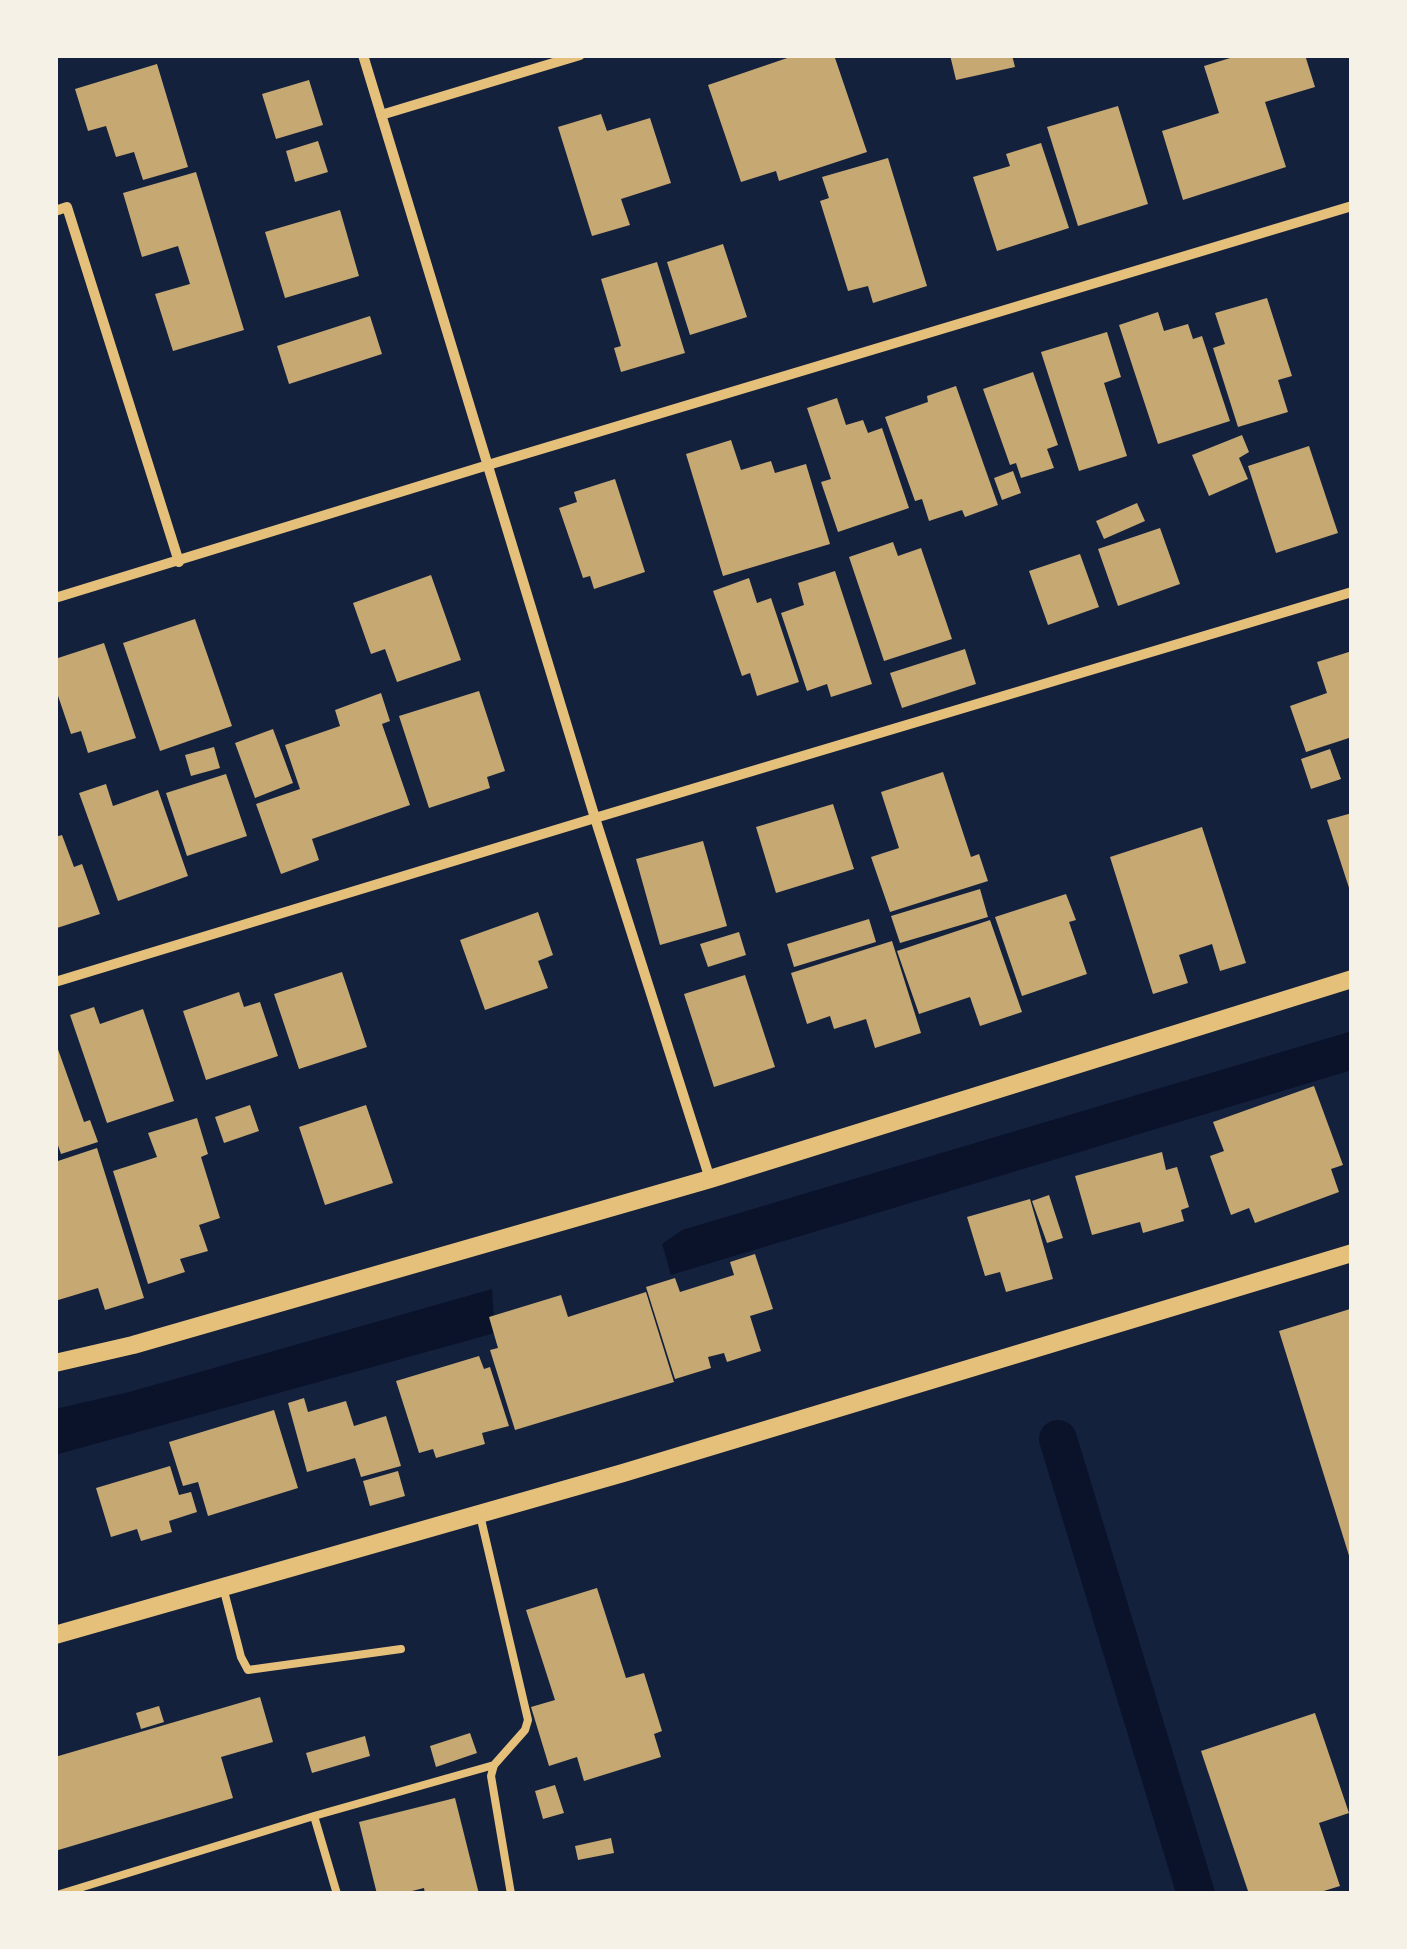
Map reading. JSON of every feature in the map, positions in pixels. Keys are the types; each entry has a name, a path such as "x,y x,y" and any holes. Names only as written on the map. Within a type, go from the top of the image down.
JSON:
{"street":[{"path":"363,55 595,818 710,1179"},
{"path":"381,115 580,55"},
{"path":"55,598 1352,206"},
{"path":"55,211 67,207 179,562"},
{"path":"55,982 1352,592"},
{"path":"55,1363 133,1345 710,1179 1352,979"},
{"path":"55,1635 480,1515 1352,1253"}],"lane":[{"path":"480,1515 528,1720 525,1730 490,1776 511,1894"},
{"path":"222,1587 240,1657 248,1670 401,1649"},
{"path":"60,1894 494,1766"},
{"path":"314,1816 337,1894"}],"water":[{"path":"1352,1031 1352,1070 671,1275 662,1244 682,1230"},
{"path":"492,1289 495,1333 55,1455 55,1409 129,1392"}],"building":[{"path":"796,55 834,55 867,152 779,181 776,171 741,182 708,85"},
{"path":"950,55 1012,55 1015,67 956,80"},
{"path":"1240,55 1305,55 1315,87 1265,102 1286,167 1183,200 1162,131 1219,113 1204,66"},
{"path":"157,64 188,167 143,180 134,152 116,157 106,126 88,131 75,89"},
{"path":"309,80 323,125 276,139 262,94"},
{"path":"1118,106 1148,204 1078,226 1047,127"},
{"path":"601,114 607,131 650,118 671,183 621,199 630,225 592,236 558,127"},
{"path":"318,141 328,172 295,182 286,151"},
{"path":"1041,143 1069,228 997,251 973,177 1010,166 1006,154"},
{"path":"888,158 927,286 873,303 868,286 848,291 820,201 829,198 822,177"},
{"path":"196,172 244,330 173,351 155,294 190,284 178,246 142,257 123,193"},
{"path":"340,210 359,276 285,298 265,232"},
{"path":"723,244 747,317 690,335 667,262"},
{"path":"657,262 685,353 621,372 614,348 621,346 601,279"},
{"path":"1267,298 1292,376 1278,380 1288,412 1238,427 1213,348 1225,344 1215,313"},
{"path":"1158,312 1164,331 1188,324 1193,339 1202,336 1230,421 1158,444 1119,325"},
{"path":"370,316 382,354 289,384 277,346"},
{"path":"1107,332 1121,377 1104,383 1127,456 1079,471 1041,352"},
{"path":"1033,372 1058,445 1047,449 1054,468 1021,478 1016,463 1010,465 983,389"},
{"path":"956,386 998,505 965,517 962,510 929,521 922,499 915,501 885,417 928,402 927,396"},
{"path":"837,398 846,425 863,420 868,433 882,428 909,508 838,532 821,482 831,479 807,408"},
{"path":"1242,435 1249,452 1239,458 1248,479 1209,496 1192,455"},
{"path":"731,440 741,470 771,461 775,473 806,464 830,544 723,576 686,454"},
{"path":"1309,446 1338,533 1276,553 1248,466"},
{"path":"1013,471 1021,493 1002,500 994,478"},
{"path":"615,479 645,572 594,589 590,576 583,578 559,508 577,502 574,492"},
{"path":"1137,503 1145,521 1104,539 1096,521"},
{"path":"1160,528 1180,584 1118,606 1098,549"},
{"path":"893,542 898,556 921,548 952,639 884,661 849,557"},
{"path":"1080,554 1099,607 1048,625 1029,571"},
{"path":"835,571 872,684 831,697 827,684 807,691 781,613 804,605 798,583"},
{"path":"431,575 461,660 397,682 385,649 371,654 353,603"},
{"path":"749,578 757,603 771,598 799,682 757,696 750,673 742,676 713,591"},
{"path":"195,619 232,726 160,751 123,643"},
{"path":"104,643 136,738 88,753 81,731 71,734 55,687 55,659"},
{"path":"965,649 976,684 902,708 890,673"},
{"path":"1352,651 1352,737 1306,752 1290,706 1327,693 1317,662"},
{"path":"479,691 505,771 487,777 490,788 429,808 399,716"},
{"path":"381,693 390,721 382,724 410,805 312,839 319,860 281,874 256,804 300,789 285,745 340,726 335,710"},
{"path":"273,729 293,783 255,798 235,743"},
{"path":"214,747 220,768 191,776 185,755"},
{"path":"1330,749 1341,779 1311,789 1301,759"},
{"path":"943,772 971,857 979,854 988,881 890,912 871,857 899,848 881,792"},
{"path":"226,774 247,836 187,856 166,793"},
{"path":"106,784 113,806 158,790 188,876 118,901 79,793"},
{"path":"833,804 854,869 776,893 756,827"},
{"path":"1352,813 1352,894 1351,894 1327,820"},
{"path":"1202,827 1246,963 1220,971 1212,944 1179,955 1188,983 1153,994 1110,857"},
{"path":"62,835 74,867 82,864 100,914 57,928 55,837"},
{"path":"703,841 727,926 660,945 636,859"},
{"path":"980,889 988,917 900,943 891,916"},
{"path":"1066,894 1076,920 1069,922 1087,974 1022,996 995,917"},
{"path":"538,912 553,955 538,961 548,988 485,1010 460,940"},
{"path":"869,919 876,942 794,967 787,944"},
{"path":"990,920 1022,1012 980,1026 970,997 919,1014 897,951"},
{"path":"739,932 746,955 708,967 700,944"},
{"path":"892,941 921,1033 875,1048 866,1019 834,1029 830,1016 807,1024 791,973"},
{"path":"342,972 367,1047 299,1069 274,994"},
{"path":"745,975 775,1067 714,1087 684,994"},
{"path":"239,992 244,1007 260,1002 278,1056 206,1080 183,1011"},
{"path":"94,1007 100,1024 143,1009 174,1101 107,1123 70,1015"},
{"path":"55,1041 84,1122 90,1120 98,1142 61,1154 55,1137"},
{"path":"1314,1086 1343,1165 1331,1169 1339,1192 1255,1223 1249,1208 1231,1215 1210,1156 1224,1151 1213,1122"},
{"path":"250,1105 259,1131 224,1143 215,1117"},
{"path":"366,1105 393,1183 325,1205 299,1127"},
{"path":"197,1118 208,1154 201,1157 220,1218 199,1225 208,1251 180,1259 185,1272 148,1284 113,1171 157,1157 148,1133"},
{"path":"97,1148 144,1298 105,1310 98,1288 55,1301 55,1162"},
{"path":"1162,1152 1166,1170 1177,1167 1189,1207 1181,1210 1184,1221 1143,1233 1140,1222 1092,1235 1075,1176"},
{"path":"1049,1195 1063,1238 1047,1243 1032,1201"},
{"path":"1030,1199 1053,1279 1006,1292 1000,1272 985,1276 967,1217"},
{"path":"755,1254 773,1309 750,1316 761,1351 727,1362 724,1353 708,1357 711,1368 675,1379 646,1287 675,1278 680,1292 734,1275 730,1262"},
{"path":"646,1292 674,1382 515,1430 490,1350 498,1348 489,1317 561,1295 568,1317"},
{"path":"1350,1309 1352,1317 1351,1562 1279,1331"},
{"path":"479,1356 484,1369 490,1367 509,1426 482,1433 485,1444 436,1458 433,1449 419,1453 396,1381"},
{"path":"304,1398 308,1412 346,1401 354,1426 386,1416 401,1466 361,1477 355,1458 307,1472 288,1403"},
{"path":"274,1410 298,1488 208,1516 198,1482 183,1486 169,1442"},
{"path":"170,1466 179,1495 191,1492 197,1512 169,1521 172,1532 141,1541 137,1529 111,1537 96,1488"},
{"path":"398,1471 405,1496 370,1506 363,1481"},
{"path":"597,1588 626,1678 644,1673 662,1731 654,1734 661,1757 584,1781 577,1757 549,1766 531,1707 555,1700 526,1610"},
{"path":"260,1697 273,1742 221,1757 233,1798 55,1851 55,1757"},
{"path":"159,1706 164,1722 141,1729 136,1713"},
{"path":"1315,1713 1349,1813 1319,1823 1340,1886 1314,1894 1249,1894 1201,1751"},
{"path":"470,1733 477,1753 436,1767 430,1746"},
{"path":"365,1736 370,1756 312,1773 306,1753"},
{"path":"555,1785 564,1813 543,1819 535,1791"},
{"path":"455,1798 479,1894 425,1894 424,1888 377,1894 359,1822"},
{"path":"611,1838 614,1853 578,1860 575,1846"}],"waterway":[{"path":"1058,1439 1196,1894"}]}
